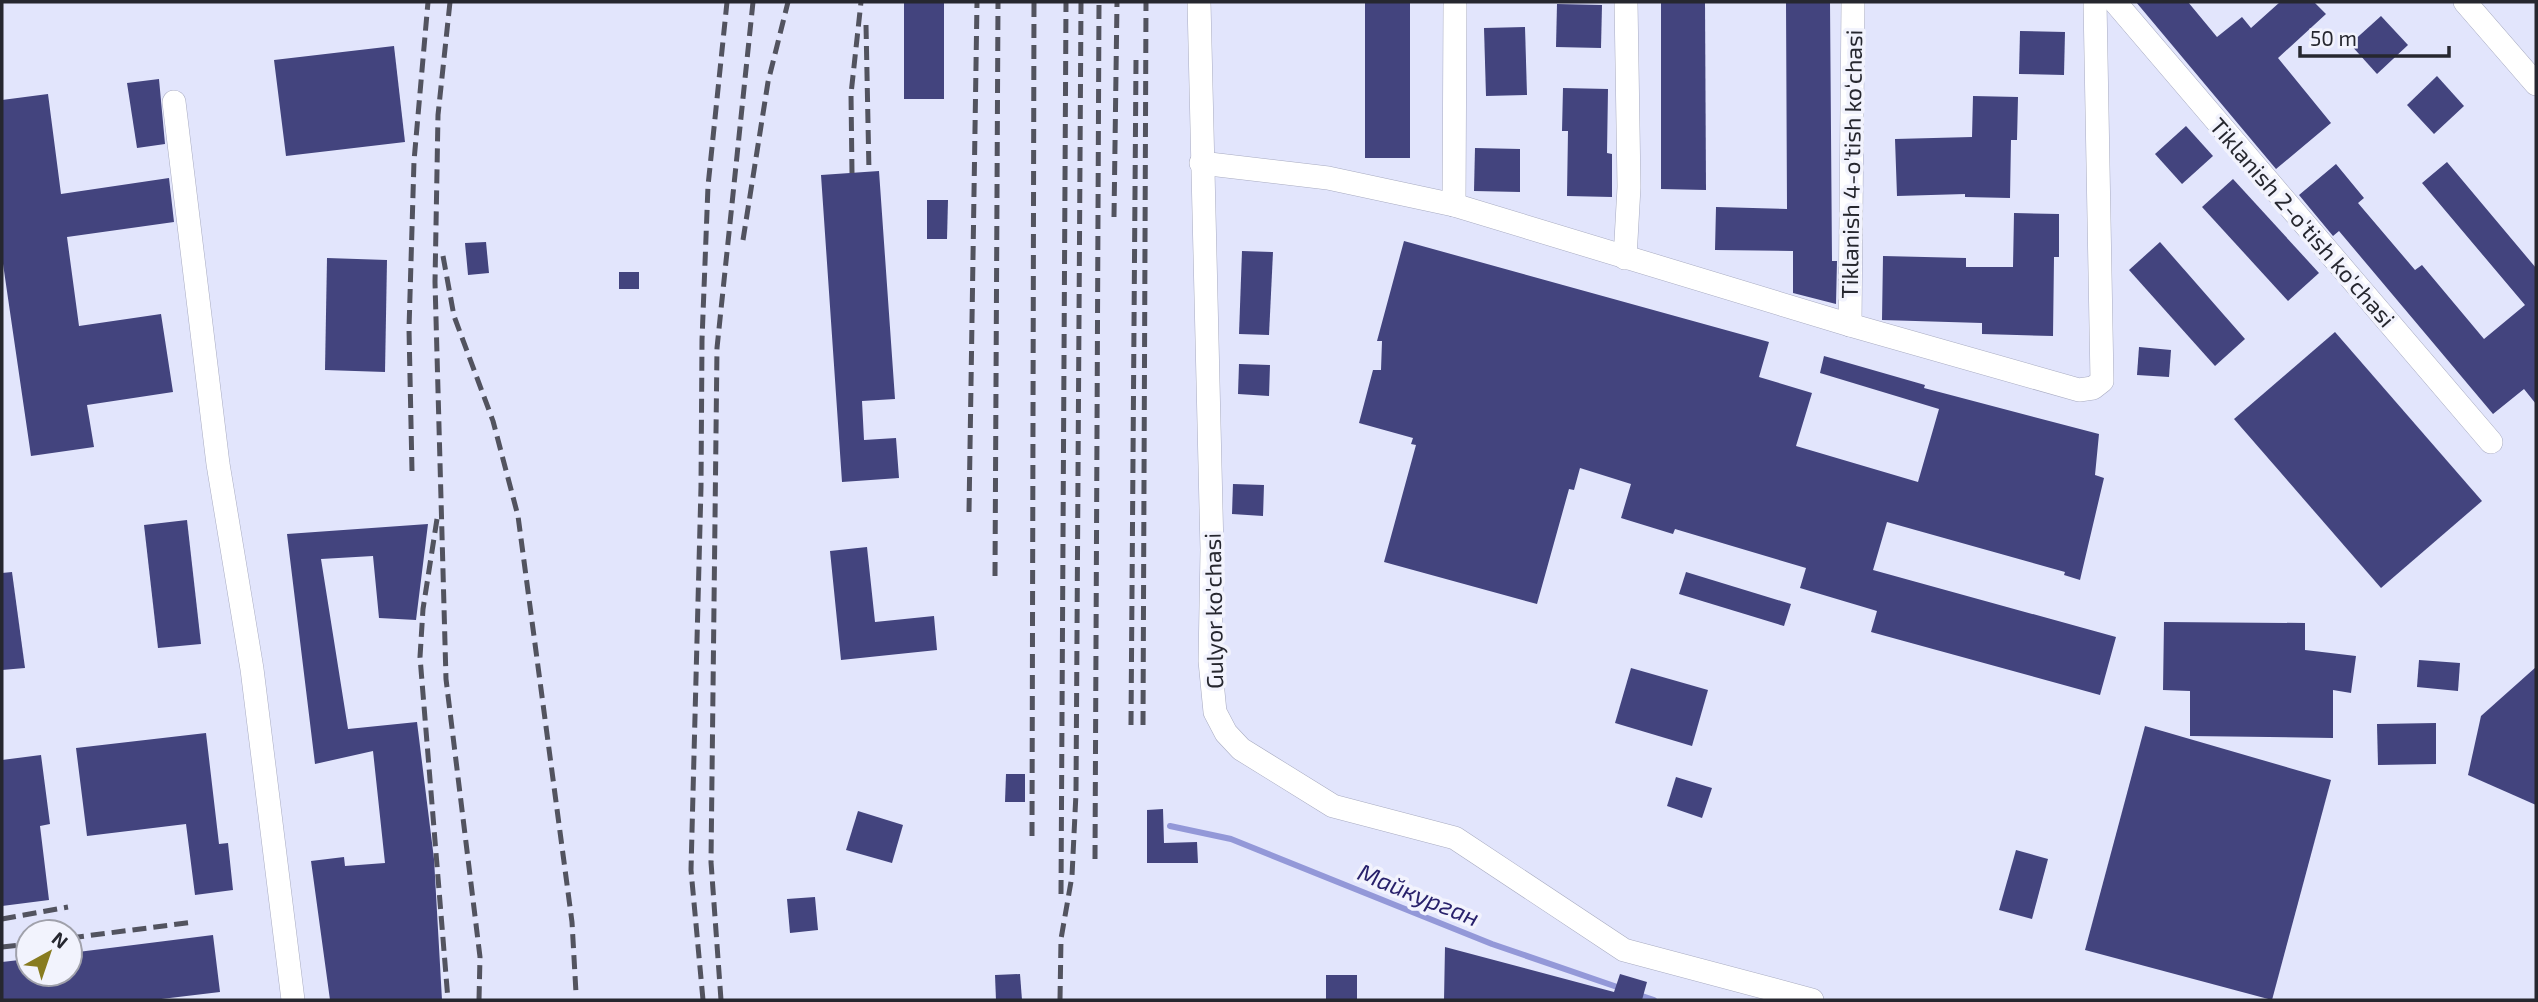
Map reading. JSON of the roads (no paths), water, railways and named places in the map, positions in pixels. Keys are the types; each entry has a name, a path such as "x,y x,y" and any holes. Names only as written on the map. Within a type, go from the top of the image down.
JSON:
{"street":[{"name":"Gulyor ko'chasi","path":"1199,2 1212,537 1210,661 1215,712 1226,733 1241,749 1334,806 1455,838 1624,950 1812,1000"},
{"path":"1625,258 1629,187 1626,2"},
{"name":"Tiklanish 4-o'tish ko‘chasi","path":"1850,325 1853,2"},
{"path":"1201,163 1328,178 1454,205 1850,325 2079,390 2093,388 2102,381 2095,2"},
{"name":"Tiklanish 2-o'tish ko'chasi","path":"2116,2 2491,442"},
{"path":"2465,2 2536,84"},
{"path":"1454,205 1455,5"},
{"path":"174,102 218,464 252,669 293,1000"}],"waterway":[{"name":"Майкурган","path":"1170,826 1231,839 1492,944 1623,989"},
{"name":"Майкурган","path":"1636,994 1654,1000"}],"railway":[{"path":"412,471 409,329 414,161 428,2"},
{"path":"450,2 438,115 435,282 446,679 480,957 479,1000"},
{"path":"703,1000 691,870 702,340 708,186 727,2"},
{"path":"721,1000 711,862 717,348 753,2"},
{"path":"743,240 768,82 788,2"},
{"path":"852,173 851,94 861,2"},
{"path":"969,512 977,2"},
{"path":"995,576 998,2"},
{"path":"1032,836 1034,2"},
{"path":"1061,894 1066,2"},
{"path":"1060,1000 1061,939 1072,876 1076,793 1081,2"},
{"path":"1095,859 1099,2"},
{"path":"1114,217 1117,2"},
{"path":"1143,725 1146,2"},
{"path":"866,25 869,172"},
{"path":"1131,725 1136,60"},
{"path":"443,256 454,316 493,421 518,516 572,922 576,993"},
{"path":"437,519 423,609 420,657 448,1000"},
{"path":"2,919 68,907"},
{"path":"84,936 194,922"},
{"path":"2,947 14,946"}]}
